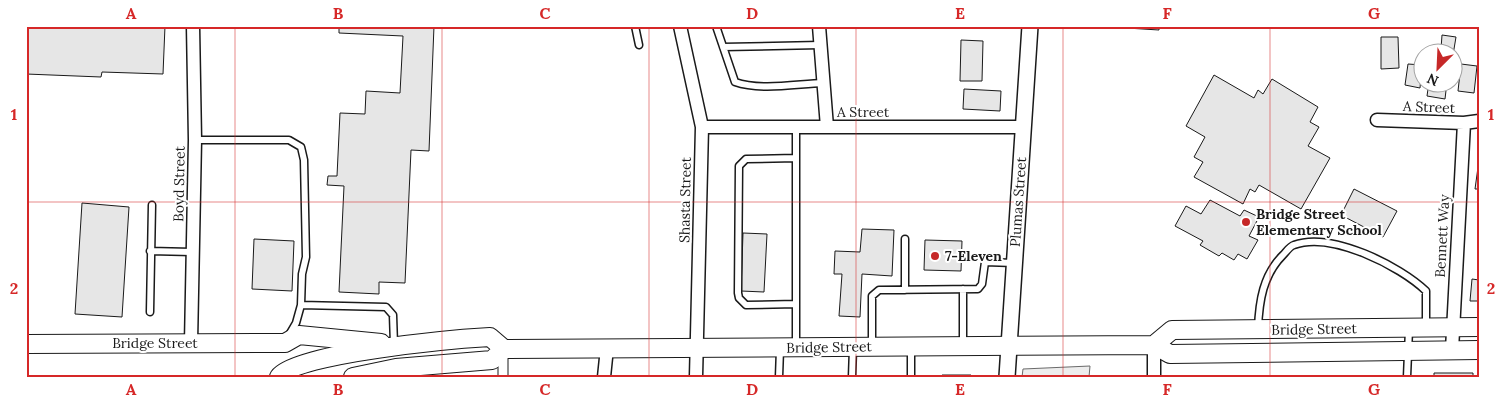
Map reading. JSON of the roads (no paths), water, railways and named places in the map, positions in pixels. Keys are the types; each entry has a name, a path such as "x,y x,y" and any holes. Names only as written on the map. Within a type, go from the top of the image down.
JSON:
{"main road":[{"name":"Bridge Street","path":"1154,345 1172,330 1479,327"},
{"name":"Bridge Street","path":"26,344 285,343 299,335 394,345"},
{"name":"Bridge Street","path":"279,377 283,371 394,345 490,337 504,349 1154,345 1170,354 1479,350"},
{"name":"Bridge Street","path":"353,377 396,368 492,360 504,349"}],"street":[{"name":"Boyd Street","path":"191,343 195,140 193,26"},
{"name":"Shasta Street","path":"680,26 702,127 696,377"},
{"path":"819,26 827,128"},
{"name":"Plumas Street","path":"1007,377 1030,26"},
{"name":"A Street","path":"1377,120 1464,124 1479,121"},
{"name":"Bennett Way","path":"1452,350 1464,124"},
{"name":"A Street","path":"702,127 1024,127"},
{"path":"1154,345 1154,377"},
{"path":"604,377 607,348"},
{"path":"503,377 504,349"}],"lane":[{"path":"635,26 638,45"},
{"path":"716,26 735,82 743,85 823,83"},
{"path":"723,48 820,45"},
{"path":"780,377 788,348 796,304 796,127"},
{"path":"195,140 288,140 301,147 304,160 306,257 302,274 301,305 296,323 285,343"},
{"path":"796,158 746,159 739,166 738,293 739,298 746,305 796,304"},
{"path":"150,312 152,205"},
{"path":"905,239 905,290"},
{"path":"1258,330 1262,288 1277,262 1293,245 1320,242 1351,247 1386,264 1416,282 1426,291 1426,328"},
{"path":"150,251 192,252"},
{"path":"872,347 872,296 879,290 978,289 982,284 985,262 1014,263"},
{"path":"963,289 963,346"},
{"path":"301,305 386,307 393,315 394,345"},
{"path":"1408,377 1409,328"},
{"path":"911,346 911,377"},
{"path":"852,377 854,347"}],"place":[{"name":"Bridge Street Elementary School","path":"1246,222"},
{"name":"7-Eleven","path":"935,256"}]}
